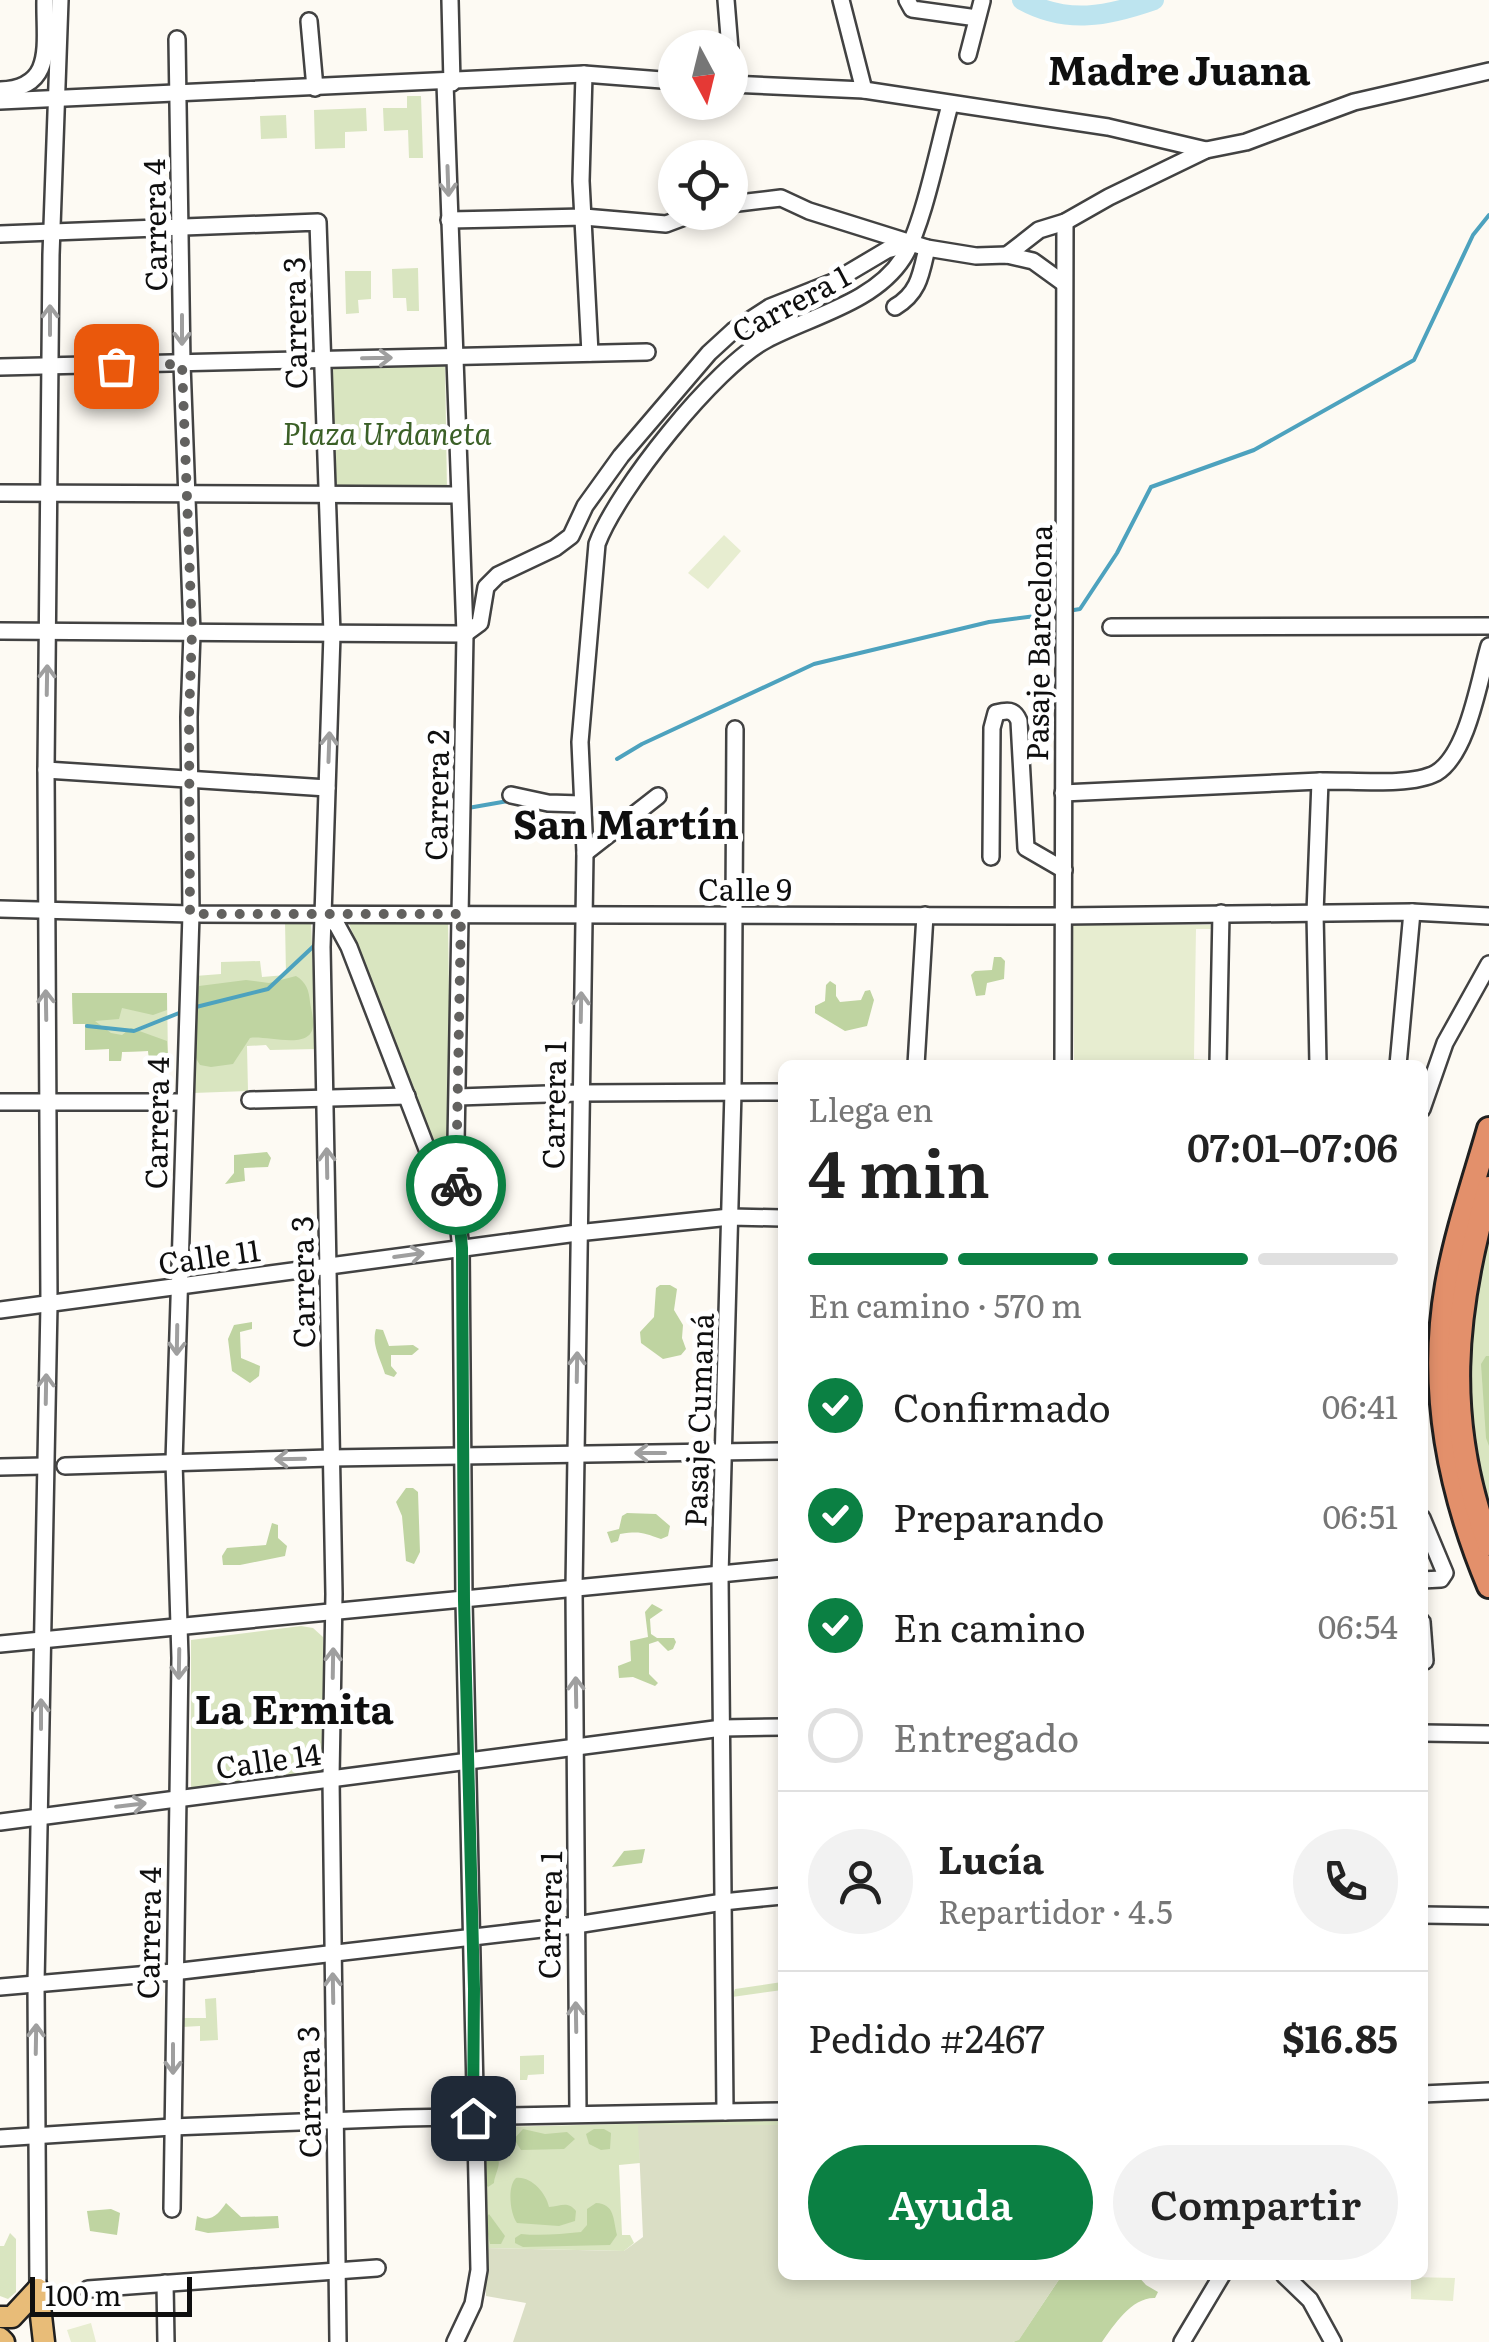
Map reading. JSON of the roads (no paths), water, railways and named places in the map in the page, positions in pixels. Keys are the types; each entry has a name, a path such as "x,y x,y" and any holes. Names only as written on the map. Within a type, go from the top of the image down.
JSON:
{"highway":[{"path":"1489,1130 1446,1287 1440,1358 1446,1443 1454,1482 1464,1522 1489,1586"},
{"path":"1489,1188 1464,1283 1457,1390 1468,1478 1489,1544"}],"main road":[{"path":"35,2342 4,2314 38,2289 44,2342"}],"street":[{"name":"Carrera 2","path":"450,0 449,220 465,634 455,1198 462,1248 464,1600 478,2287 455,2342"},
{"path":"726,0 728,30"},
{"path":"841,0 864,90"},
{"path":"908,0 912,9 924,13 977,18"},
{"path":"968,55 982,0"},
{"path":"0,90 15,90 33,82 42,65 52,4"},
{"path":"38,2289 35,2136 40,1642 50,1304 44,910 56,98 52,4"},
{"path":"310,22 315,88"},
{"name":"Carrera 4","path":"172,2209 179,1629 174,1462 190,914 192,632 182,364 177,38"},
{"path":"1007,255 1039,230 1065,222 1206,150 1246,142 1354,102 1489,70"},
{"path":"584,74 581,162 590,353"},
{"path":"0,101 584,74 658,80"},
{"path":"748,85 864,90 1108,126 1206,150"},
{"path":"909,244 950,104"},
{"path":"748,202 782,198 809,212 909,244 1033,261 1062,282"},
{"path":"449,220 584,217 658,223"},
{"name":"Carrera 3","path":"181,226 318,222 332,634 322,946 334,1612 331,1778 338,2342"},
{"name":"Pasaje Barcelona","path":"1062,1060 1065,222"},
{"path":"0,234 181,226"},
{"path":"0,631 465,634 480,623 486,586 498,575 555,548 571,536 585,506 621,456 709,353 770,307 832,282 887,250 909,244"},
{"name":"Carrera 1","path":"578,2114 574,1589 585,854 580,742 597,544 605,521 718,377 762,342 875,288 904,257 909,244"},
{"path":"895,307 916,290 927,248"},
{"path":"0,367 647,352"},
{"path":"0,494 458,495"},
{"path":"1110,626 1489,626"},
{"path":"1063,793 1397,780 1435,773 1450,760 1463,736 1489,646"},
{"path":"992,857 992,728 996,713 1006,710 1019,721 1026,848 1064,870"},
{"name":"Pasaje Cumaná","path":"725,2112 720,1576 734,1091 734,728"},
{"path":"46,770 327,788"},
{"path":"1318,1060 1315,913 1320,781"},
{"path":"511,795 548,803 581,804"},
{"path":"585,854 658,796"},
{"name":"Calle 9","path":"0,910 1064,916 1412,912 1489,916"},
{"path":"1398,1060 1412,912"},
{"path":"1218,1060 1221,913"},
{"path":"324,914 337,925 350,947 432,1162 455,1198"},
{"path":"916,1060 925,915"},
{"path":"1428,1081 1489,964"},
{"path":"458,1098 580,1092 778,1092"},
{"path":"250,1100 407,1096"},
{"path":"0,1102 184,1102"},
{"path":"432,1162 444,1165 458,1155"},
{"name":"Calle 11","path":"0,1310 577,1233 730,1217 778,1218"},
{"path":"65,1466 462,1455 778,1452"},
{"path":"0,1467 44,1466"},
{"path":"1428,1534 1444,1576 1428,1579"},
{"path":"0,1644 778,1569"},
{"name":"Calle 14","path":"0,1822 722,1728 778,1727"},
{"path":"1428,1732 1489,1734"},
{"path":"0,1987 173,1972 576,1925 778,1896"},
{"path":"1428,1915 1489,1916"},
{"path":"1428,2094 1489,2092"},
{"path":"0,2138 335,2120 778,2110"},
{"path":"88,2289 377,2268"},
{"path":"1182,2342 1219,2280"},
{"path":"1289,2280 1310,2300 1333,2342"},
{"path":"165,2284 166,2342"}],"waterway":[{"path":"1022,0 1071,15 1104,14 1154,0"},
{"path":"1068,611 1080,609 1117,553 1151,487 1254,450 1414,360 1473,235 1489,215"},
{"path":"617,759 814,664 989,622 1059,613"},
{"path":"468,808 508,801"},
{"path":"192,1008 268,989 317,943"},
{"path":"87,1026 134,1031 184,1011"}],"district":[{"name":"Madre Juana","path":"1179,67"},
{"name":"San Martín","path":"626,821"},
{"name":"La Ermita","path":"294,1706"}],"park label":[{"name":"Plaza Urdaneta","path":"387,432"}]}
